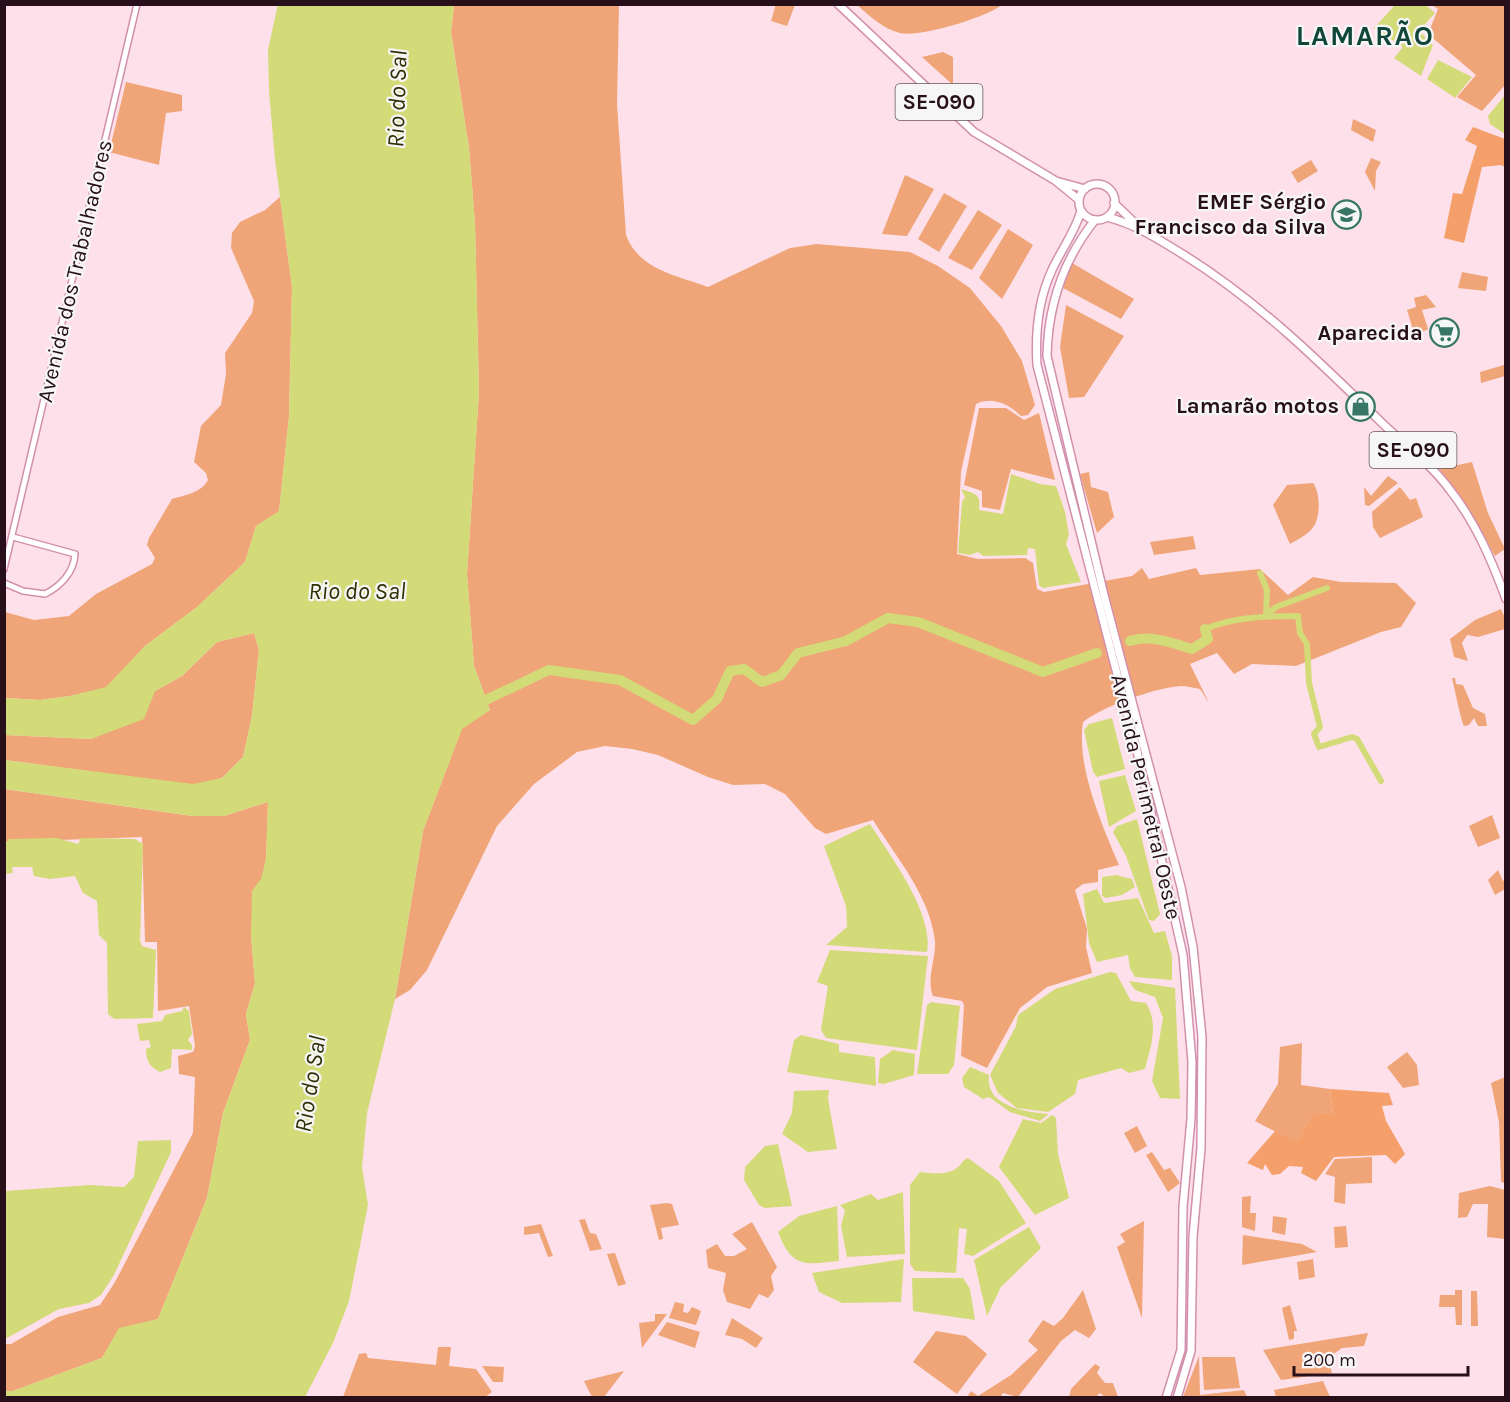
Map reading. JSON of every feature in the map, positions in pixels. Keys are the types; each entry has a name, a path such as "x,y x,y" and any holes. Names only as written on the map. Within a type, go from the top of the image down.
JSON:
{"main road":[{"name":"SE-090","path":"838,4 974,132 1056,181 1079,200"},
{"name":"SE-090","path":"1056,181 1085,189 1090,185 1104,186 1111,191 1114,203 1140,228 1213,273 1256,305 1432,468 1457,499 1476,529 1506,599"},
{"path":"1085,189 1079,200 1082,212 1095,220 1107,217 1114,203"},
{"name":"Avenida Perimetral Oeste","path":"1082,212 1052,271 1042,299 1036,341 1037,365 1137,751 1183,955 1192,1062 1191,1119 1183,1207 1181,1350 1166,1398"},
{"name":"SE-090","path":"1107,217 1140,228"},
{"name":"Avenida Perimetral Oeste","path":"1095,220 1059,281 1047,329 1047,356 1105,599 1181,887 1193,947 1202,1037 1201,1148 1193,1238 1191,1351 1178,1398"}],"street":[{"name":"Avenida dos Trabalhadores","path":"4,569 137,4"},
{"path":"4,583 23,591 45,594 66,577 75,561 75,554 13,537"}],"shaded area":[{"path":"776,4 795,5 787,26 771,21"},
{"path":"454,5 619,5 617,104 626,235 632,247 649,264 671,275 708,287 790,248 817,244 910,252 938,266 970,288 1001,326 1022,361 1035,405 1028,415 1021,416 1000,402 988,401 976,404 961,472 957,554 978,559 1025,558 1033,563 1037,589 1044,592 1132,576 1142,568 1149,579 1196,568 1200,575 1260,569 1288,595 1313,577 1341,582 1396,583 1416,603 1401,627 1381,632 1296,666 1252,664 1234,674 1217,653 1190,664 1209,703 1200,689 1183,686 1171,687 1116,704 1083,722 1083,757 1087,776 1098,814 1119,865 1098,870 1098,882 1083,884 1075,890 1087,929 1086,947 1092,973 1047,987 1020,1008 987,1068 961,1056 964,1005 962,1001 933,996 930,983 935,948 932,924 911,878 873,820 826,834 815,828 785,794 765,784 733,785 708,777 658,755 632,749 605,746 577,752 534,784 497,826 427,970 410,990 395,999 423,831 462,728 490,710 474,666 467,574 479,392 475,223 469,148 451,32"},
{"path":"857,5 1002,5 982,15 937,30 909,34 900,33 877,22"},
{"path":"1432,5 1505,5 1505,85 1482,111 1457,97 1476,75 1428,34 1438,9"},
{"path":"943,52 953,57 953,85 922,57"},
{"path":"126,82 182,95 182,111 166,113 159,165 109,152"},
{"path":"1353,119 1376,130 1373,142 1351,130"},
{"path":"1473,127 1505,139 1505,167 1501,165 1482,167 1464,243 1444,238 1453,193 1462,194 1477,146 1465,140"},
{"path":"1371,158 1381,162 1376,171 1375,191 1365,172"},
{"path":"1311,160 1318,171 1298,183 1291,172"},
{"path":"905,175 934,189 907,236 882,234"},
{"path":"944,193 967,206 939,252 918,239"},
{"path":"280,197 292,287 289,417 279,512 256,526 245,562 197,607 145,646 106,688 40,700 5,698 5,612 34,620 69,616 96,594 152,564 155,558 147,545 149,538 172,499 197,491 208,480 206,473 194,462 201,426 221,405 226,374 225,353 252,313 254,301 231,248 232,233 240,222 265,210"},
{"path":"978,210 1002,225 972,270 948,258"},
{"path":"1008,229 1033,245 1002,299 979,278"},
{"path":"1072,263 1134,299 1121,319 1063,288"},
{"path":"1462,272 1488,277 1486,291 1458,288"},
{"path":"1426,295 1436,307 1422,310 1428,329 1415,336 1407,310 1416,307 1414,298"},
{"path":"1066,305 1124,336 1084,397 1069,398 1060,347"},
{"path":"1504,365 1505,376 1481,383 1480,372"},
{"path":"979,408 1006,408 1024,420 1039,413 1055,480 1011,469 1000,510 982,507 982,491 964,485"},
{"path":"1472,462 1488,513 1505,549 1495,556 1462,499 1439,469"},
{"path":"1089,472 1091,487 1108,492 1114,517 1097,533 1080,474"},
{"path":"1388,476 1398,483 1369,506 1365,505 1364,487 1371,496"},
{"path":"1313,483 1319,500 1317,520 1309,532 1290,544 1273,505 1287,485"},
{"path":"1400,487 1410,500 1416,498 1423,517 1380,538 1373,527 1372,512"},
{"path":"1193,536 1196,549 1154,555 1150,542"},
{"path":"1501,609 1505,618 1505,629 1478,637 1467,635 1462,643 1468,661 1454,657 1450,639 1475,620"},
{"path":"254,633 259,650 252,716 243,757 222,778 193,785 5,760 5,735 91,739 155,691 182,676 217,642"},
{"path":"1452,678 1455,678 1456,684 1463,685 1473,708 1485,714 1487,726 1478,726 1474,718 1469,725 1464,726"},
{"path":"5,789 192,816 224,816 268,802 266,859 251,935 255,983 246,1014 250,1040 223,1113 207,1198 158,1319 119,1329 102,1358 13,1391 5,1391 5,1344 11,1344 58,1317 100,1305 115,1282 193,1133 195,1077 179,1074 178,1056 193,1052 195,1046 189,1006 158,1011 157,942 145,942 142,837 5,842"},
{"path":"1492,815 1500,838 1478,847 1469,826"},
{"path":"1498,870 1503,881 1505,880 1505,889 1495,895 1488,880"},
{"path":"1302,1043 1301,1085 1330,1089 1333,1114 1313,1114 1297,1143 1255,1121 1278,1084 1280,1047"},
{"path":"1407,1052 1417,1065 1419,1085 1403,1088 1387,1067"},
{"path":"1505,1077 1505,1183 1501,1182 1499,1122 1491,1083"},
{"path":"1330,1089 1389,1093 1393,1105 1382,1106 1386,1121 1405,1154 1395,1164 1386,1155 1334,1157 1316,1181 1301,1173 1303,1167 1289,1166 1280,1174 1272,1175 1265,1164 1263,1170 1247,1163 1275,1131 1297,1142 1313,1114 1333,1114"},
{"path":"1137,1126 1147,1146 1135,1153 1124,1133"},
{"path":"1152,1152 1164,1170 1170,1168 1180,1183 1168,1192 1146,1155"},
{"path":"1372,1157 1372,1183 1346,1184 1345,1204 1334,1202 1335,1177 1325,1174 1335,1159"},
{"path":"1490,1186 1505,1190 1505,1239 1487,1237 1488,1204 1473,1204 1467,1217 1458,1218 1459,1193"},
{"path":"1251,1196 1250,1213 1256,1213 1255,1231 1242,1227 1242,1197"},
{"path":"672,1204 679,1225 661,1228 663,1239 659,1240 650,1205"},
{"path":"1273,1216 1287,1218 1285,1235 1272,1232"},
{"path":"585,1219 590,1233 596,1234 602,1249 590,1251 579,1220"},
{"path":"1144,1221 1142,1318 1117,1247 1125,1242 1120,1234"},
{"path":"752,1222 777,1267 771,1276 774,1290 768,1298 759,1294 750,1309 727,1302 723,1290 726,1273 708,1268 706,1250 717,1244 725,1256 734,1256 747,1249 732,1234"},
{"path":"541,1224 553,1256 548,1257 539,1233 524,1235 524,1227"},
{"path":"1346,1226 1348,1247 1335,1248 1334,1227"},
{"path":"1243,1235 1302,1244 1317,1252 1242,1265"},
{"path":"615,1253 626,1284 618,1286 607,1254"},
{"path":"1313,1259 1315,1277 1299,1280 1297,1262"},
{"path":"1083,1290 1096,1329 1089,1338 1075,1330 1061,1341 1018,1397 1003,1393 1000,1397 967,1397 971,1391 978,1396 1011,1375 1038,1350 1028,1341 1043,1320 1054,1326 1063,1318"},
{"path":"1455,1290 1462,1290 1462,1325 1456,1325 1455,1307 1439,1307 1440,1295 1455,1295"},
{"path":"1471,1291 1477,1291 1478,1326 1471,1326"},
{"path":"675,1302 684,1304 683,1312 688,1313 692,1307 701,1311 696,1325 669,1318"},
{"path":"1290,1305 1297,1331 1294,1331 1294,1339 1289,1340 1282,1308"},
{"path":"655,1314 667,1314 642,1348 639,1323 655,1321"},
{"path":"732,1318 763,1338 756,1348 742,1339 725,1335"},
{"path":"667,1322 700,1332 695,1348 658,1335"},
{"path":"936,1331 966,1336 987,1354 957,1394 913,1362"},
{"path":"1368,1333 1364,1346 1342,1348 1328,1358 1332,1373 1281,1380 1263,1350"},
{"path":"438,1347 451,1347 449,1366 476,1369 492,1392 484,1398 343,1397 359,1354 366,1353 368,1358 436,1365"},
{"path":"1199,1356 1200,1395 1244,1390 1247,1397 1183,1397"},
{"path":"1202,1357 1235,1357 1240,1388 1204,1390"},
{"path":"1095,1364 1100,1367 1097,1373 1105,1383 1113,1383 1118,1397 1105,1397 1100,1393 1096,1397 1069,1397 1071,1389"},
{"path":"482,1366 504,1367 503,1382 493,1382"},
{"path":"624,1371 604,1397 592,1397 584,1381"},
{"path":"1323,1381 1330,1397 1276,1397 1274,1390"}],"water":[{"name":"Rio do Sal","path":"278,4 454,5 451,33 469,148 475,223 479,392 467,574 474,666 490,710 462,729 423,831 395,999 367,1113 362,1167 368,1205 349,1301 333,1343 305,1397 5,1397 5,1391 13,1391 102,1358 119,1328 158,1319 207,1198 223,1113 250,1040 246,1014 255,983 251,935 252,891 261,879 266,859 268,802 224,816 192,816 5,789 4,760 193,784 222,778 243,757 252,716 259,650 254,633 217,642 182,676 155,691 144,719 91,739 5,735 4,698 40,700 70,696 106,687 145,646 197,607 245,562 256,526 279,511 289,417 292,287 275,160 269,91 268,50"},
{"path":"1395,5 1426,5 1435,13 1419,31 1433,45 1421,76 1394,58 1403,47 1374,28"},
{"path":"1438,60 1472,77 1455,98 1427,79"},
{"path":"1505,95 1505,134 1490,124 1488,116"},
{"path":"1011,474 1040,484 1056,486 1065,512 1069,535 1066,544 1081,582 1043,588 1039,585 1035,549 1028,548 1027,555 983,556 978,552 970,555 958,553 962,502 965,497 961,489 976,495 979,510 1003,514"},
{"path":"1112,718 1125,769 1097,777 1093,772 1084,730 1089,724"},
{"path":"1125,775 1136,811 1109,827 1099,781"},
{"path":"1137,819 1160,914 1154,921 1149,920 1126,856 1113,832 1117,826"},
{"path":"870,824 918,904 927,937 927,952 826,945 847,927 846,906 824,846"},
{"path":"57,838 78,844 81,838 135,839 143,844 140,941 142,946 156,950 153,1018 114,1019 108,1014 107,943 99,935 97,901 83,893 75,876 50,879 34,876 32,867 12,867 13,873 5,874 5,844 9,839"},
{"path":"1116,875 1132,879 1135,887 1122,895 1106,898 1102,896 1102,877"},
{"path":"1097,889 1104,903 1138,898 1154,933 1165,931 1172,956 1172,980 1135,977 1130,968 1128,955 1097,962 1089,943 1083,894"},
{"path":"830,950 928,956 917,1050 826,1038 821,1030 828,986 817,982"},
{"path":"1110,972 1116,973 1131,1001 1146,1003 1150,1011 1153,1035 1145,1069 1129,1073 1121,1068 1078,1080 1075,1094 1048,1112 1017,1108 998,1093 990,1075 1016,1026 1018,1015 1055,989"},
{"path":"1129,981 1175,988 1180,1099 1160,1098 1152,1081 1163,1018 1155,997 1135,990"},
{"path":"931,1002 960,1006 954,1065 948,1074 917,1074 927,1005"},
{"path":"184,1007 189,1011 192,1034 188,1040 192,1045 192,1050 172,1049 171,1068 160,1072 149,1063 146,1049 151,1047 149,1040 140,1041 137,1024 162,1021 165,1015 182,1011"},
{"path":"801,1035 839,1044 839,1052 875,1057 876,1086 787,1072 794,1040"},
{"path":"893,1050 915,1054 914,1075 884,1084 878,1083 880,1059"},
{"path":"970,1067 989,1075 989,1085 993,1094 1008,1105 1049,1114 1040,1121 1010,1112 989,1097 983,1099 964,1087 962,1078"},
{"path":"829,1090 828,1099 837,1149 808,1152 782,1134 792,1113 794,1091"},
{"path":"1052,1115 1056,1118 1058,1154 1069,1198 1035,1215 999,1167 1023,1119 1041,1123"},
{"path":"171,1140 171,1152 114,1275 101,1295 89,1303 59,1309 5,1339 5,1191 90,1185 124,1187 134,1177 138,1141"},
{"path":"778,1144 792,1206 765,1208 759,1205 744,1180 745,1167 765,1146"},
{"path":"968,1158 999,1181 1026,1223 973,1256 964,1254 967,1229 959,1228 956,1273 915,1271 910,1264 910,1185 920,1172 950,1172"},
{"path":"903,1192 905,1254 847,1257 841,1226 845,1210 840,1205 871,1194 878,1200"},
{"path":"837,1206 839,1261 808,1263 794,1258 783,1244 778,1232 799,1216"},
{"path":"1029,1227 1041,1248 1001,1287 987,1316 974,1260"},
{"path":"904,1259 901,1302 842,1303 819,1292 812,1273"},
{"path":"912,1278 963,1278 970,1289 975,1320 913,1311"}],"waterway":[{"path":"1260,573 1267,590 1266,616"},
{"path":"1266,615 1276,607 1327,588"},
{"path":"1205,629 1239,620 1298,616 1300,633 1307,644 1309,683 1320,727 1314,734 1319,747 1352,737 1357,739 1381,781"},
{"path":"473,706 549,670 620,680 693,720 717,699 730,671 744,669 762,682 781,675 798,653 846,641 888,618 918,622 1043,672 1097,653"},
{"path":"1130,641 1153,639 1192,649 1208,639 1205,629"}],"place":[{"name":"EMEF Sérgio Francisco da Silva","path":"1347,215"},
{"name":"Aparecida","path":"1444,333"},
{"name":"Lamarão motos","path":"1360,406"}],"district":[{"name":"LAMARÃO","path":"1365,35"}]}
